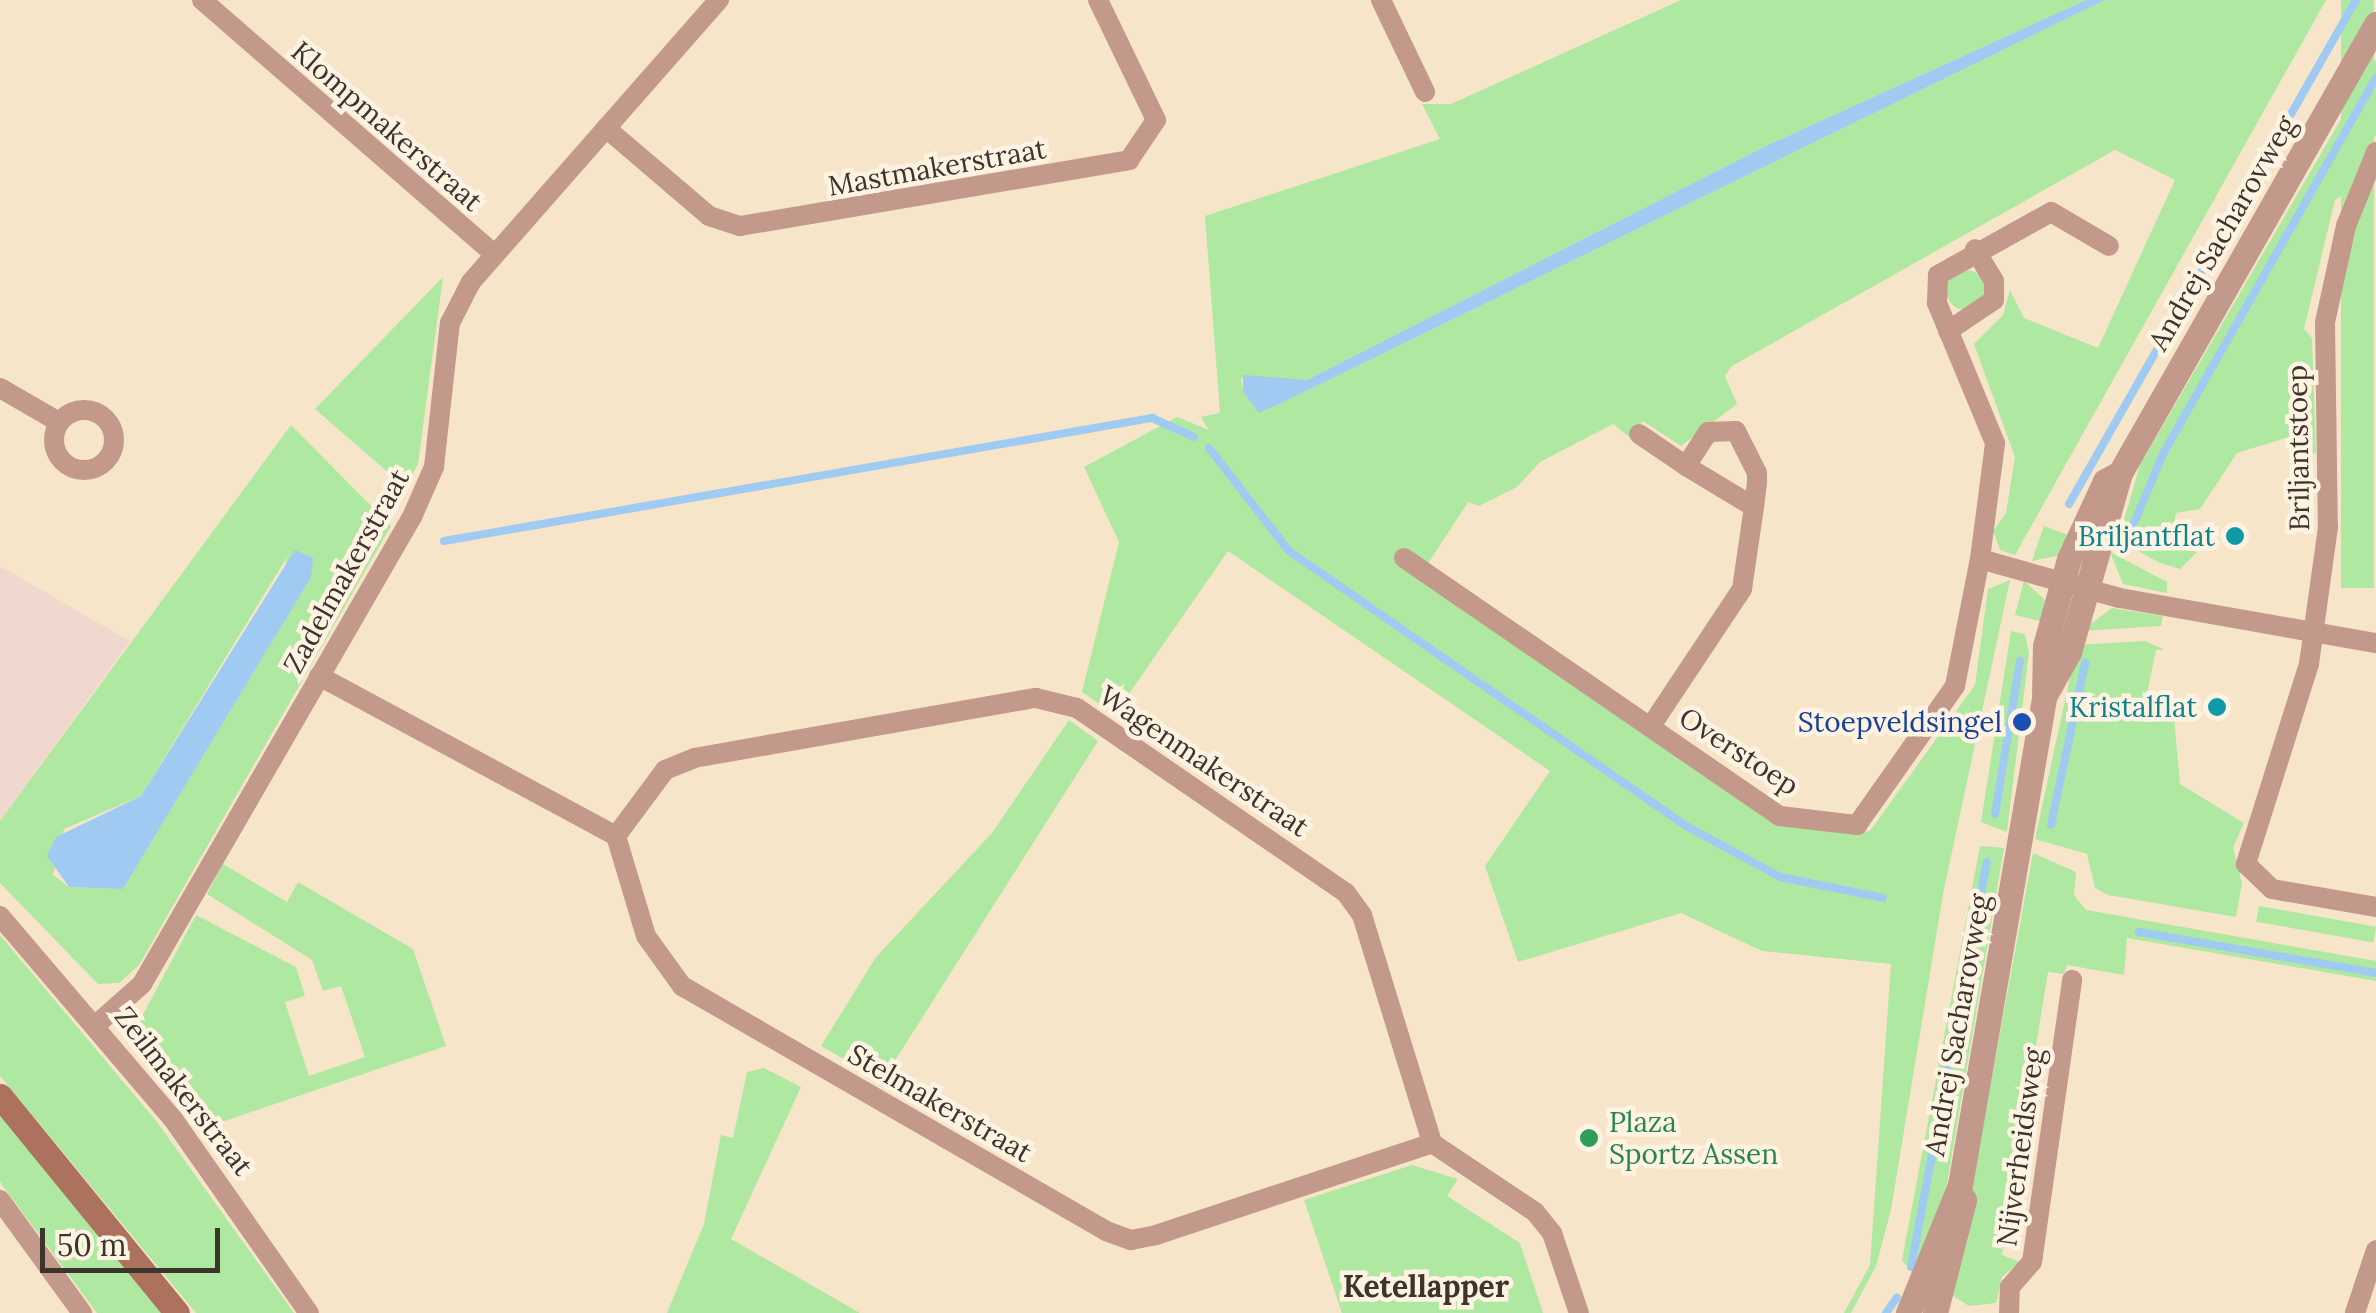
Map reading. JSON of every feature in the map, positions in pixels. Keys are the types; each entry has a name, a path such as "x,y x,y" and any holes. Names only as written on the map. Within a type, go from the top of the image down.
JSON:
{"main road":[{"path":"0,1096 177,1313"}],"street":[{"name":"Klompmakerstraat","path":"202,0 492,252"},
{"name":"Zadelmakerstraat","path":"97,1024 142,984 428,485 450,323 492,252 719,0"},
{"name":"Mastmakerstraat","path":"606,128 709,216 740,226 1129,160 1156,120 1098,0"},
{"path":"1387,2 1425,92"},
{"name":"Andrej Sacharovweg","path":"1935,1313 1960,1236 1960,1186 2044,697 2045,646 2073,586 2105,481 2120,473 2376,24"},
{"name":"Briljantstoep","path":"2376,152 2346,226 2325,322 2329,516 2314,630 2295,731 2246,864 2272,889 2376,907"},
{"name":"Overstoep","path":"1404,558 1780,816 1857,825 1954,686 1980,559 1995,443 1948,330 1938,275 1975,249 2051,212 2108,246"},
{"path":"1948,330 1983,316 1994,300 1994,281 1975,249"},
{"path":"0,388 59,422"},
{"path":"1651,726 1738,599 1754,507 1757,473 1736,431 1708,432 1686,466"},
{"path":"1639,434 1754,507"},
{"path":"1980,559 2073,586 2376,642"},
{"path":"319,676 616,836"},
{"name":"Wagenmakerstraat","path":"616,836 664,770 694,758 1036,698 1077,708 1346,893 1362,915 1432,1143"},
{"name":"Stelmakerstraat","path":"616,836 646,936 682,986 1119,1236 1156,1235 1432,1143"},
{"name":"Zeilmakerstraat","path":"0,916 97,1024 309,1313"},
{"name":"Nijverheidsweg","path":"2009,1313 2010,1287 2032,1262 2072,980"},
{"path":"1432,1143 1535,1212 1552,1232 1579,1313"},
{"name":"Andrej Sacharovweg","path":"1908,1313 1960,1186"},
{"path":"0,1200 82,1313"},
{"path":"2356,1313 2376,1250"}],"shaded area":[{"path":"0,566 130,641 0,821"}],"green space":[{"path":"1681,0 2086,0 1768,145 1307,380 1241,379 1243,391 1261,409 1292,398 2105,0 2326,0 2015,555 2000,550 1993,531 2006,513 2015,457 1974,344 2003,315 2010,290 2024,318 2098,348 2175,180 2115,150 1732,366 1725,376 1737,404 1681,446 1643,421 1629,437 1613,424 1540,462 1517,487 1479,506 1468,502 1420,576 1766,819 1851,834 1870,831 1975,685 1988,589 2010,580 1943,894 1891,1210 1876,1266 1851,1313 1844,1313 1870,1265 1891,964 1762,951 1681,913 1518,962 1485,866 1550,771 1228,551 1115,714 1082,692 1119,542 1084,467 1177,417 1209,430 1201,417 1220,413 1205,216 1440,139 1422,104 1451,104"},
{"path":"2341,0 2374,0 2374,588 2341,588"},
{"path":"2376,59 2376,134 2350,191 2335,200 2304,329 2312,338 2316,453 2298,456 2295,435 2237,453 2200,509 2176,513 2170,547 2197,552 2180,569 2160,563 2118,540 2140,465"},
{"path":"1966,270 1980,276 1986,290 1980,304 1966,310 1952,304 1946,290 1952,276"},
{"path":"443,277 418,464 405,487 315,409"},
{"path":"291,425 391,526 139,965 119,983 98,984 0,883 0,821","holes":["287,557 274,638 123,889 69,887 53,875 64,829 141,796"]},
{"path":"2044,526 2071,536 2060,555 2032,561"},
{"path":"2110,552 2167,582 2167,593 2123,584"},
{"path":"2024,581 2045,600 2043,622 2015,615"},
{"path":"2112,608 2163,616 2161,626 2081,631"},
{"path":"2011,631 2025,634 2029,653 2007,832 1981,822"},
{"path":"2145,641 2165,650 2156,650 2146,698 2173,706 2180,784 2244,823 2233,848 2242,883 2236,917 2108,895 2095,888 2087,854 2035,839 2077,645"},
{"path":"1069,720 1098,741 882,1081 821,1046 876,957 992,833"},
{"path":"1980,846 2004,848 1947,1184 1917,1279 1902,1260"},
{"path":"2033,853 2076,872 2074,895 2086,910 2376,961 2376,981 2127,938 2124,975 2067,965 2064,974 2048,972 2002,1255 2020,1262 2002,1277 1996,1303 1969,1306 1952,1295"},
{"path":"223,864 287,902 298,882 413,949 446,1046 198,1130 129,1041 196,915 296,967 305,996 285,1002 309,1076 365,1057 341,986 323,991 312,960 207,894"},
{"path":"2259,906 2376,927 2373,942 2256,922"},
{"path":"0,935 157,1122 294,1313 196,1313 0,1076"},
{"path":"764,1068 801,1087 731,1239 860,1313 667,1313 704,1224 721,1135 733,1138 747,1072"},
{"path":"0,1114 162,1313 97,1313 0,1182"},
{"path":"1412,1165 1458,1179 1447,1196 1520,1243 1543,1313 1342,1313 1304,1200"}],"water":[{"path":"2086,0 2105,0 1292,398 1259,413 1243,391 1243,375 1307,380 1768,145"},
{"path":"295,550 313,558 311,577 123,889 69,887 47,856 56,837 141,796"}],"waterway":[{"path":"2069,504 2356,0"},
{"path":"2132,528 2163,454 2376,78"},
{"path":"444,541 1152,418 1194,437"},
{"path":"1209,448 1289,551 1688,827 1780,877 1883,898"},
{"path":"1995,814 2020,661"},
{"path":"2051,825 2085,663"},
{"path":"1911,1267 1987,862"},
{"path":"2139,932 2376,973"},
{"path":"1886,1313 1897,1297"}],"place":[{"name":"Briljantflat","path":"2235,536"},
{"name":"Kristalflat","path":"2217,707"},
{"name":"Stoepveldsingel","path":"2022,722"},
{"name":"Plaza Sportz Assen","path":"1589,1138"}],"district":[{"name":"Ketellapper","path":"1426,1286"}]}
